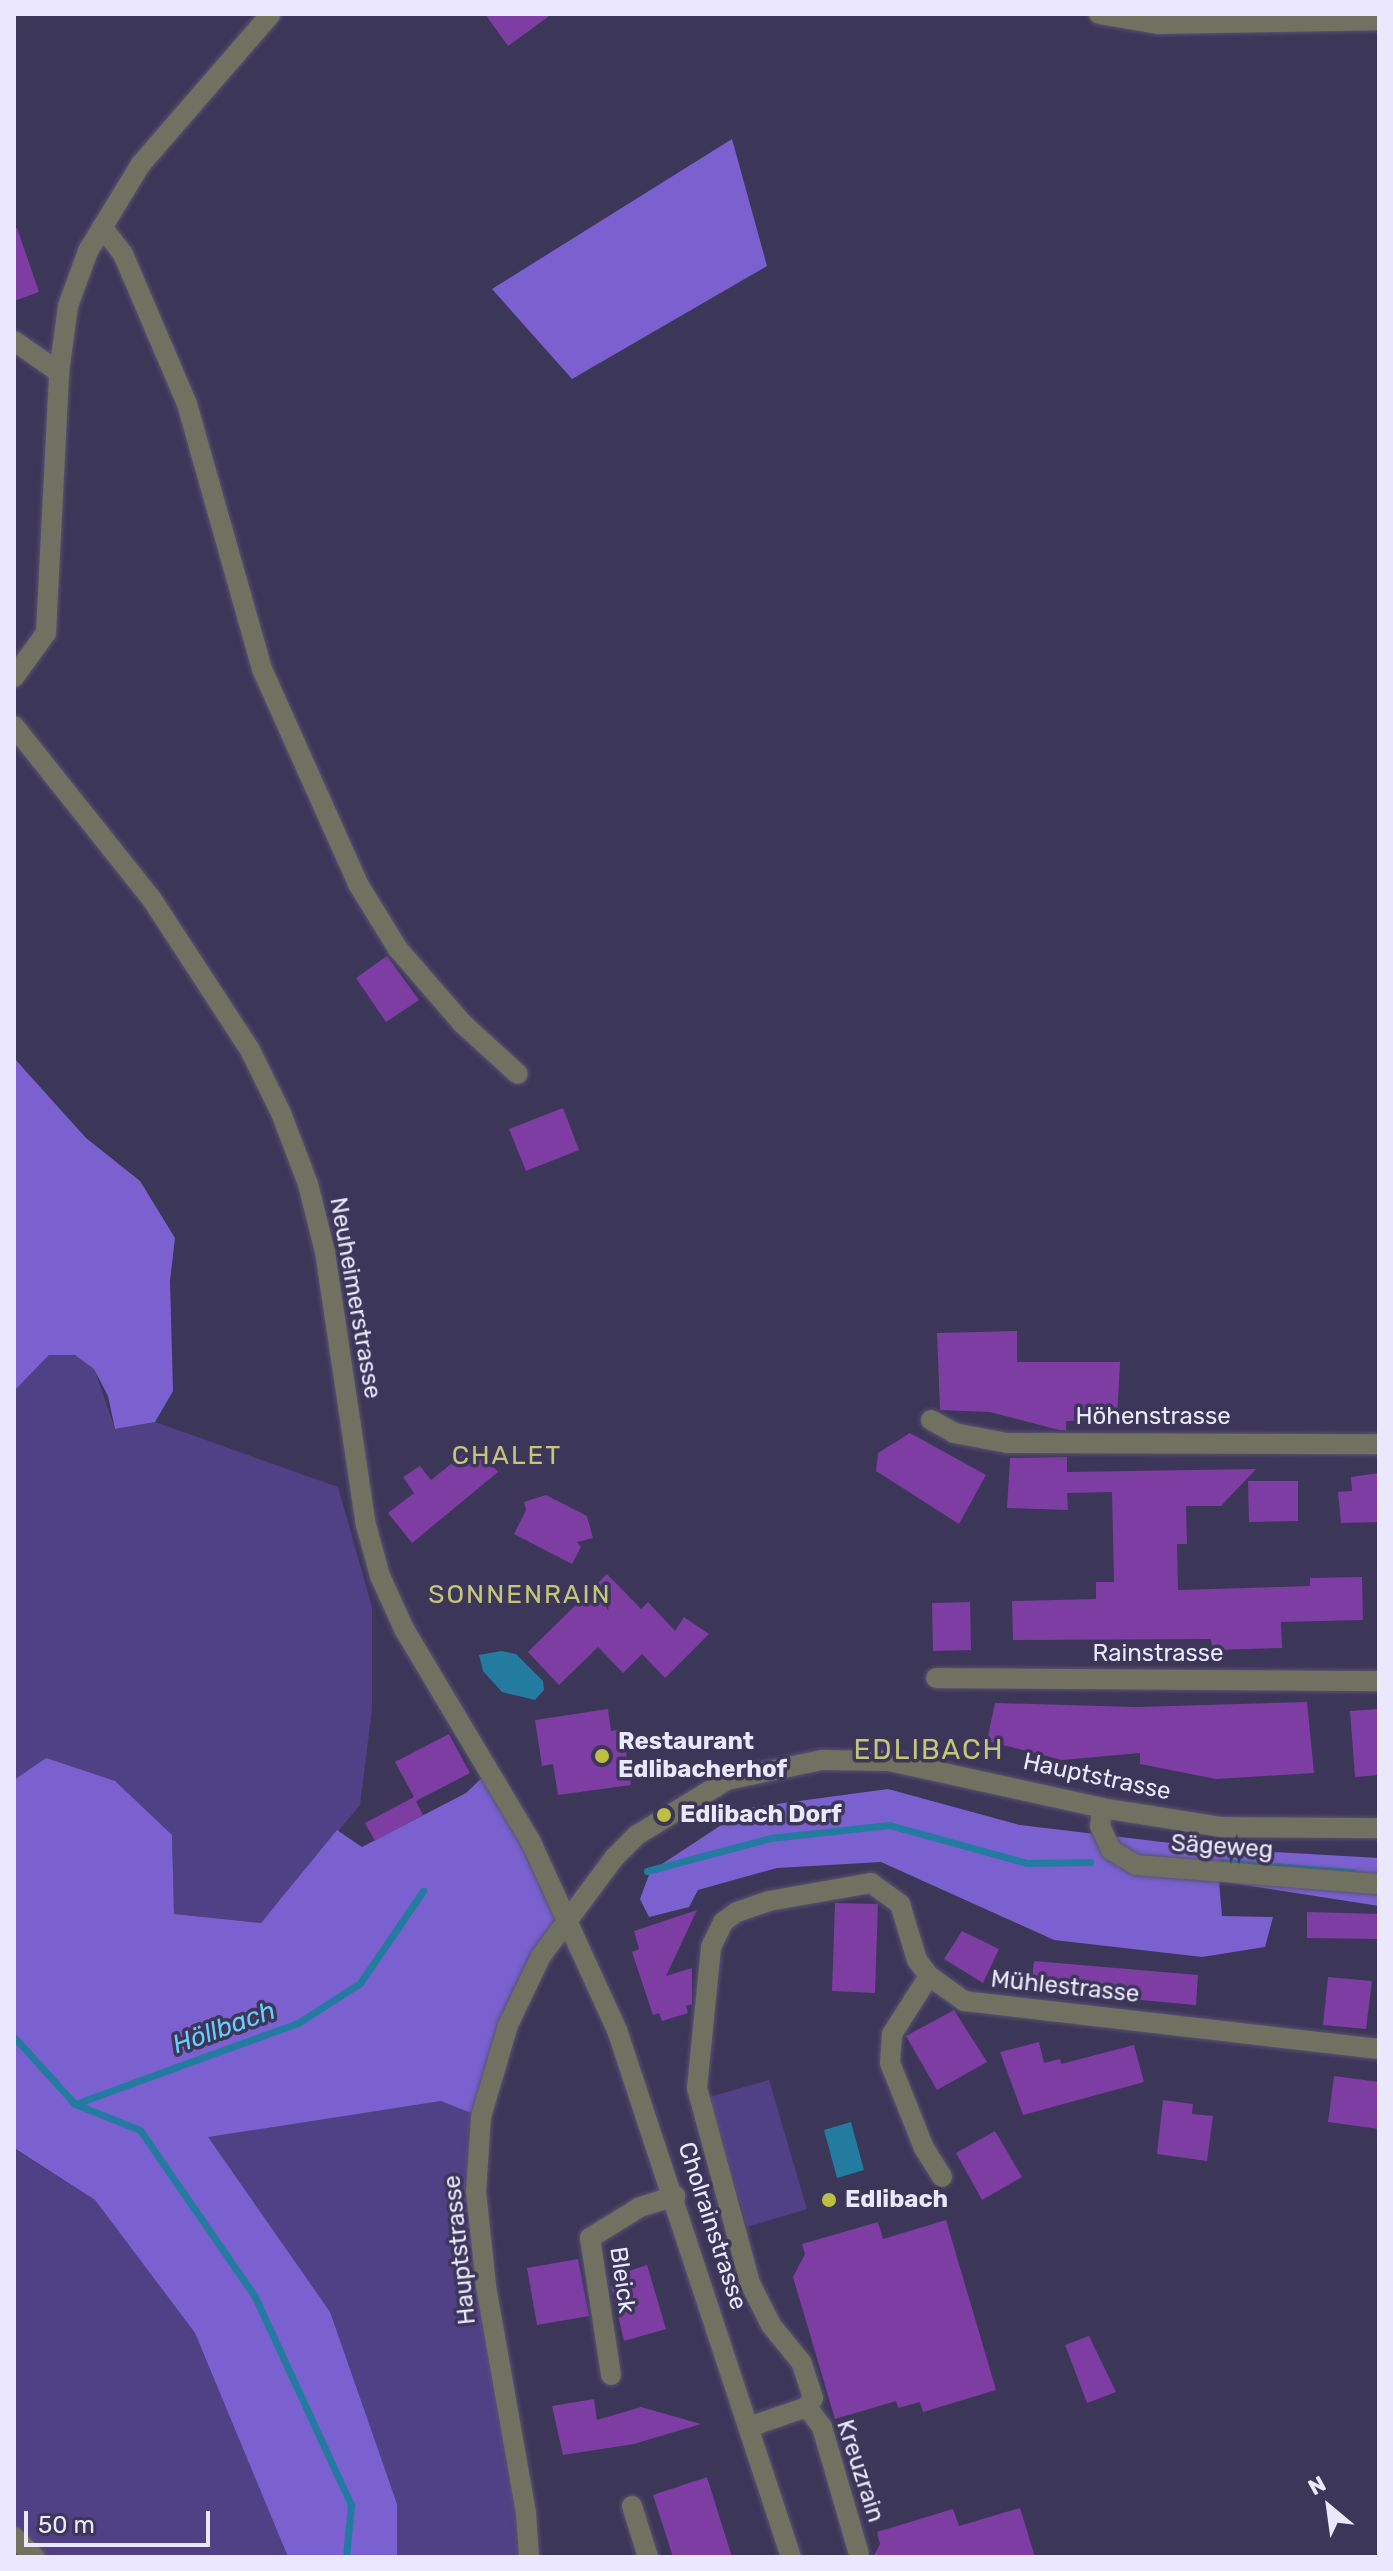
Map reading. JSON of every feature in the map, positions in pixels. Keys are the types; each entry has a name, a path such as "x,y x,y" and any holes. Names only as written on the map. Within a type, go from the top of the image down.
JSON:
{"street":[{"path":"14,677 46,633 59,372 68,306 102,227 141,164 271,14"},
{"path":"1099,14 1159,24 1379,20"},
{"path":"102,227 123,254 187,404 262,669 358,884 398,949 463,1024 518,1074"},
{"path":"14,341 59,372"},
{"name":"Neuheimerstrasse","path":"14,726 151,898 250,1050 281,1113 308,1184 325,1252 366,1525 380,1576 404,1629 530,1840 568,1916"},
{"name":"Höhenstrasse","path":"931,1420 954,1433 1007,1443 1379,1444"},
{"name":"Rainstrasse","path":"936,1678 1379,1681"},
{"name":"Hauptstrasse","path":"529,2557 526,2513 486,2285 476,2154 492,2070 508,2025 541,1956 614,1858 664,1815 727,1780 786,1764 889,1761 1102,1808 1221,1827 1379,1828"},
{"name":"Sägeweg","path":"1102,1808 1100,1826 1111,1850 1136,1865 1379,1884"},
{"name":"Mühlestrasse","path":"807,2407 813,2398 801,2362 771,2325 750,2283 700,2106 696,2077 711,1947 723,1922 737,1912 769,1901 871,1883 900,1904 917,1960 929,1976 964,2001 983,2006 1379,2049"},
{"name":"Cholrainstrasse","path":"568,1916 617,2030 675,2196 791,2557"},
{"path":"929,1976 892,2034 890,2063 918,2136 942,2177"},
{"name":"Bleick","path":"611,2375 590,2238 640,2207 675,2196"},
{"path":"749,2427 807,2407"},
{"name":"Kreuzrain","path":"807,2407 822,2427 859,2554"},
{"path":"632,2506 648,2557"},
{"path":"14,2537 35,2557"}],"shaded area":[{"path":"732,139 767,266 572,379 492,289"},
{"path":"14,1058 86,1138 140,1181 175,1238 170,1281 173,1391 155,1422 115,1429 108,1396 94,1369 75,1355 49,1355 14,1391"},
{"path":"49,1355 75,1355 94,1368 115,1429 155,1422 338,1487 372,1607 372,1709 360,1805 262,1923 174,1914 172,1835 46,1758 14,1780 14,1391"},
{"path":"46,1758 115,1781 172,1835 174,1914 261,1923 337,1830 362,1847 466,1793 489,1771 568,1916 541,1956 481,2117 441,2101 208,2137 330,2312 397,2504 397,2557 288,2557 195,2333 95,2200 14,2148 14,1780"},
{"path":"888,1789 1020,1825 1221,1849 1379,1858 1379,1906 1219,1881 1222,1916 1273,1917 1265,1947 1202,1957 1054,1940 881,1862 777,1868 698,1890 689,1907 649,1917 640,1899 650,1872 747,1808"},
{"path":"769,2080 807,2209 747,2227 709,2097"},
{"path":"441,2101 481,2117 476,2154 529,2557 397,2557 397,2504 207,2136"},
{"path":"14,2149 95,2200 195,2333 288,2557 14,2557"}],"water":[{"path":"501,1651 516,1654 543,1681 544,1690 535,1700 502,1692 483,1671 479,1655"},
{"path":"851,2122 864,2170 837,2178 824,2130"}],"building":[{"path":"485,14 552,14 508,46"},
{"path":"17,228 39,292 14,301 14,229"},
{"path":"387,956 419,1000 386,1022 356,978"},
{"path":"563,1108 579,1150 526,1171 509,1129"},
{"path":"1017,1331 1017,1362 1120,1362 1117,1420 1066,1421 1066,1430 1059,1430 990,1412 940,1410 937,1333"},
{"path":"910,1433 986,1475 959,1524 876,1471 878,1453"},
{"path":"475,1445 498,1472 412,1543 388,1513 414,1493 403,1477 420,1466 431,1480"},
{"path":"1067,1457 1067,1472 1256,1469 1221,1506 1186,1506 1187,1544 1177,1544 1178,1590 1310,1586 1310,1578 1362,1577 1363,1620 1281,1622 1282,1648 1212,1650 1211,1639 1013,1640 1012,1601 1096,1599 1096,1582 1114,1582 1112,1492 1067,1493 1068,1510 1007,1508 1010,1458"},
{"path":"1379,1473 1379,1522 1341,1523 1338,1492 1352,1491 1351,1477"},
{"path":"1248,1481 1298,1481 1298,1521 1249,1522"},
{"path":"546,1495 587,1516 593,1538 577,1542 581,1547 572,1564 514,1534 526,1510 524,1502"},
{"path":"607,1574 641,1609 648,1602 675,1631 684,1617 709,1634 665,1678 642,1654 623,1673 598,1647 559,1685 528,1652"},
{"path":"970,1602 971,1650 933,1651 932,1603"},
{"path":"1307,1702 1314,1773 1216,1779 1140,1764 1140,1753 1062,1760 987,1741 995,1703 1136,1707"},
{"path":"608,1709 611,1731 617,1730 621,1753 626,1752 631,1785 558,1795 553,1764 542,1766 535,1720"},
{"path":"1379,1709 1379,1775 1355,1777 1350,1711"},
{"path":"449,1734 470,1773 416,1801 423,1815 375,1841 365,1823 414,1797 395,1762"},
{"path":"835,1903 878,1904 875,1993 832,1991"},
{"path":"697,1910 666,1976 692,1968 692,2004 686,2006 688,2013 662,2021 659,2013 653,2015 632,1952 639,1949 634,1931"},
{"path":"1307,1912 1379,1914 1379,1939 1307,1938"},
{"path":"962,1931 999,1949 983,1983 944,1959"},
{"path":"1034,1961 1198,1975 1196,2005 1031,1990"},
{"path":"1328,1977 1372,1981 1366,2029 1323,2025"},
{"path":"954,2010 987,2062 937,2090 906,2036"},
{"path":"1039,2042 1044,2063 1060,2059 1061,2064 1134,2045 1144,2082 1023,2115 1000,2052"},
{"path":"1334,2076 1379,2082 1379,2129 1328,2122"},
{"path":"1163,2100 1193,2104 1192,2114 1213,2116 1207,2161 1157,2154"},
{"path":"995,2131 1022,2177 982,2200 956,2153"},
{"path":"946,2220 996,2390 923,2412 920,2402 898,2408 896,2401 835,2419 793,2277 805,2254 802,2244 878,2222 883,2239"},
{"path":"578,2259 589,2316 537,2325 527,2268"},
{"path":"647,2265 666,2329 624,2341 611,2286 623,2283 620,2274"},
{"path":"1089,2336 1116,2392 1087,2403 1065,2345"},
{"path":"594,2399 597,2420 641,2407 701,2424 634,2444 563,2455 552,2406"},
{"path":"707,2477 732,2557 673,2557 653,2495"},
{"path":"1020,2508 1035,2557 873,2557 880,2544 877,2532 953,2509 959,2526"}],"waterway":[{"path":"647,1871 770,1838 889,1825 1027,1863 1090,1862"},
{"path":"1222,1862 1353,1872"},
{"name":"Höllbach","path":"14,2037 75,2104 298,2023 360,1983 423,1891"},
{"path":"75,2104 140,2130 255,2297 351,2505 346,2557"}],"place":[{"name":"Restaurant Edlibacherhof","path":"602,1756"},
{"name":"Edlibach Dorf","path":"664,1815"},
{"name":"Edlibach","path":"829,2200"}],"district":[{"name":"CHALET","path":"507,1456"},
{"name":"SONNENRAIN","path":"520,1595"},
{"name":"EDLIBACH","path":"929,1750"}]}
